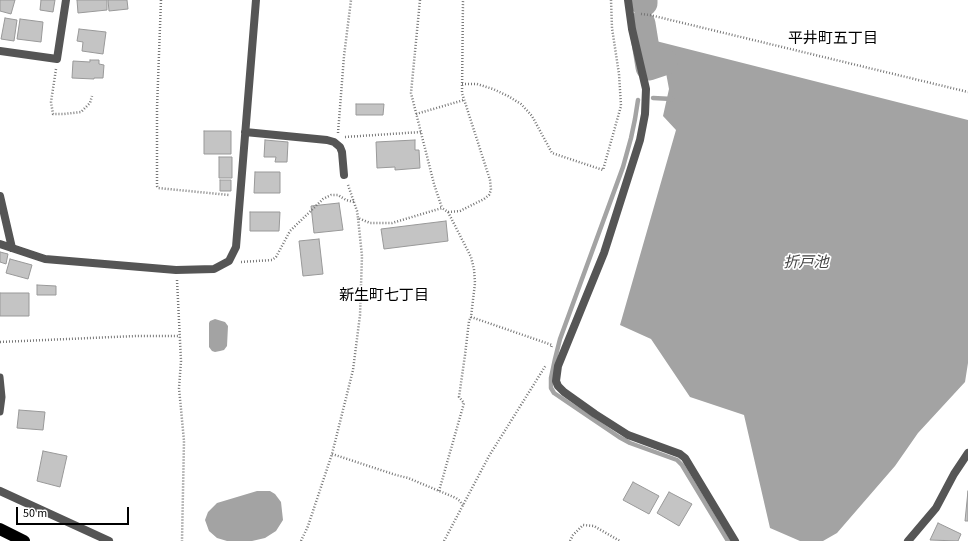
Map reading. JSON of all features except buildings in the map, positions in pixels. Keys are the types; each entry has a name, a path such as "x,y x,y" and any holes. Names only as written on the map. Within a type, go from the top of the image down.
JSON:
{"highway":[{"path":"0,529 24,541"}],"street":[{"path":"0,51 57,59 66,0"},
{"path":"0,244 45,259 176,270 214,269 229,261 236,247 256,0"},
{"path":"628,0 632,29 646,89 645,114 640,140 604,253 558,366 556,381 558,386 564,392 628,435 680,454 685,458 735,541"},
{"path":"245,132 327,140 334,142 340,147 342,152 344,176"},
{"path":"0,196 12,248"},
{"path":"908,541 936,508 954,474 968,453"},
{"path":"0,491 109,541"}],"lane":[{"path":"0,377 2,397 0,412"}],"path":[{"path":"161,0 157,108 157,186 158,188 240,196"},
{"path":"351,0 344,56 338,138 420,132"},
{"path":"420,0 411,93 420,132 442,208 448,212 471,257 475,283 459,397 464,403 439,491"},
{"path":"448,212 460,211 484,199 489,195 491,190 490,180 462,93 463,0"},
{"path":"462,84 477,84 508,96 521,104 532,116 552,153 603,170 621,106 619,74 612,28 611,0"},
{"path":"630,13 650,14 968,92"},
{"path":"57,59 51,102 53,114 81,112 90,103 92,96"},
{"path":"416,114 464,100"},
{"path":"302,541 332,454 353,370 360,315 362,256 358,218 354,202 344,176"},
{"path":"231,258 241,262 272,260 276,257 290,231 323,199 331,195 338,195 346,200 354,202"},
{"path":"358,218 370,223 392,223 442,208"},
{"path":"176,270 181,361 179,388 184,441 182,541"},
{"path":"471,317 552,345 551,355"},
{"path":"0,342 136,336 180,336"},
{"path":"444,541 489,456 548,361"},
{"path":"332,454 408,478 456,498 463,506"},
{"path":"570,541 583,525 594,526 620,541"}],"water":[{"name":"折戸池","path":"656,41 968,120 968,363 965,382 918,433 895,466 837,533 823,541 800,541 770,528 744,415 690,397 651,339 620,325 676,130 663,116 669,89 664,62"},
{"path":"215,319 225,322 228,326 227,346 224,350 215,352 209,347 209,323"},
{"path":"257,491 270,491 275,494 281,502 283,520 276,531 265,538 252,541 227,541 217,538 209,531 205,520 208,512 217,503"}],"waterway":[{"path":"642,24 649,67 664,62"},
{"path":"653,98 672,99"},
{"path":"638,100 631,138 623,167 560,339 551,378 551,388 554,393 619,437 630,443 677,460 682,465 728,541"}],"district":[{"name":"平井町五丁目","path":"833,40"},
{"name":"新生町七丁目","path":"384,297"}]}
